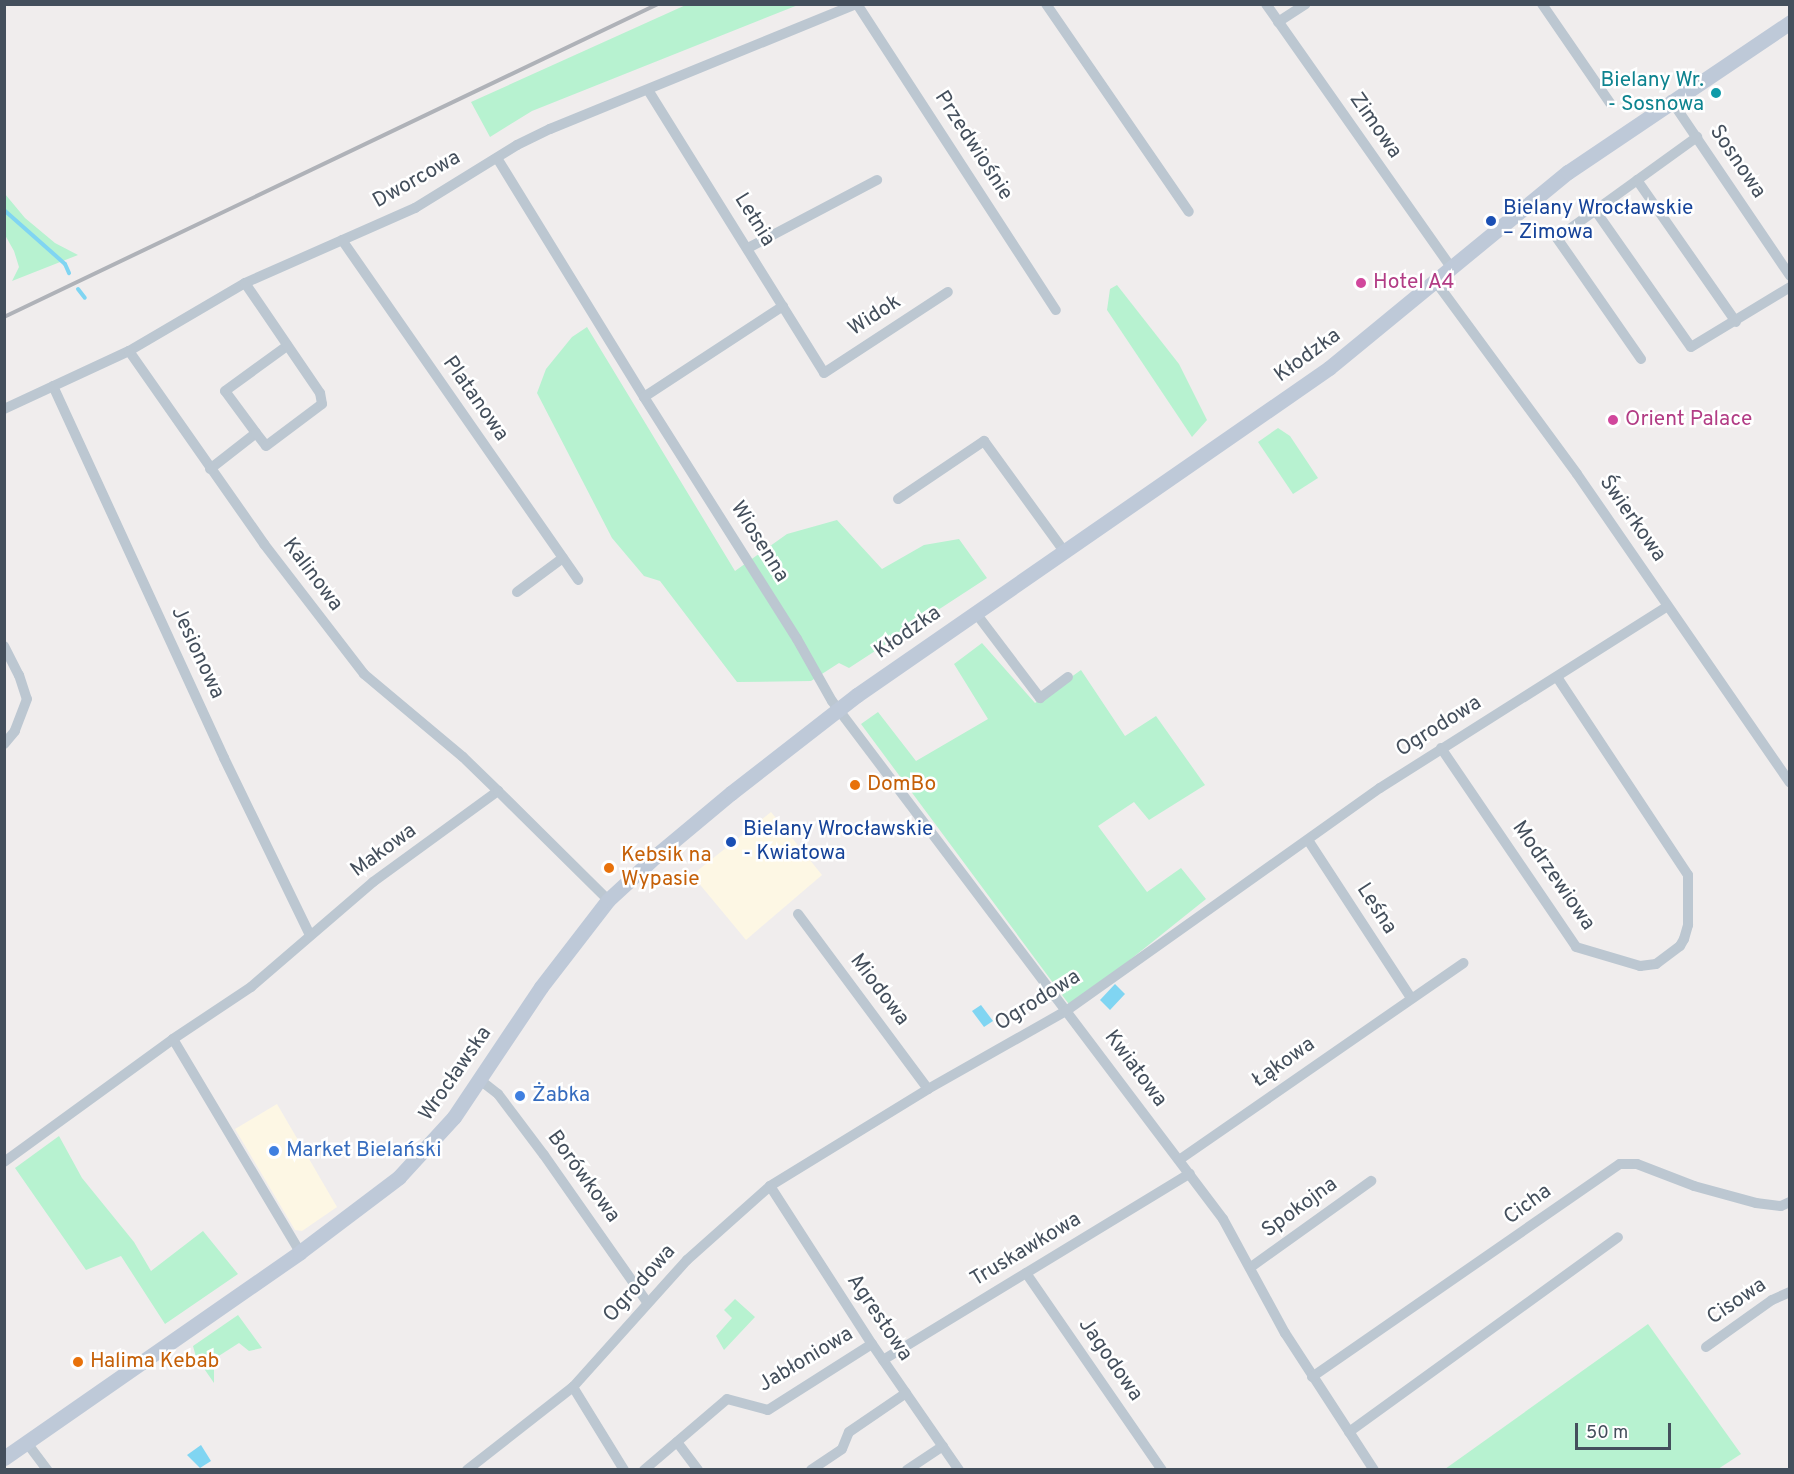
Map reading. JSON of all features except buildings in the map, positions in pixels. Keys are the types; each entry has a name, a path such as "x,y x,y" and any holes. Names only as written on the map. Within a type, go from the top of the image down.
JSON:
{"main road":[{"name":"Kłodzka","path":"838,709 1329,368 1568,172 1671,100 1790,22"},
{"name":"Wrocławska","path":"4,1458 300,1252 399,1177 429,1146 480,1080 541,987 608,900 665,848 838,709"}],"street":[{"name":"Dworcowa","path":"4,409 129,351 245,283 415,208 550,129 857,4"},
{"name":"Przedwiośnie","path":"857,4 1056,310"},
{"path":"1046,4 1189,212"},
{"name":"Zimowa","path":"1266,4 1452,269"},
{"path":"1278,22 1306,4"},
{"path":"1542,4 1610,103"},
{"name":"Letnia","path":"648,90 824,373"},
{"name":"Sosnowa","path":"1671,100 1790,276"},
{"path":"1641,359 1557,237 1697,137"},
{"name":"Wiosenna","path":"497,158 797,639 838,709"},
{"path":"748,248 877,180"},
{"path":"1637,180 1736,322"},
{"path":"1595,210 1691,348 1790,287"},
{"name":"Platanowa","path":"342,240 578,580"},
{"name":"Świerkowa","path":"1436,282 1576,474 1790,783"},
{"path":"245,283 320,393 322,404 266,446 225,391 287,346"},
{"name":"Widok","path":"824,373 948,292"},
{"path":"644,397 783,306"},
{"name":"Kalinowa","path":"129,351 210,469 292,582 364,674 463,757 498,791"},
{"name":"Jesionowa","path":"53,386 224,758 310,934"},
{"path":"210,469 256,433"},
{"path":"898,499 984,441 1064,551"},
{"path":"517,592 563,558"},
{"name":"Ogrodowa","path":"467,1470 573,1387 647,1302 725,1224 770,1186 928,1089 1066,1011 1441,748 1666,607"},
{"path":"975,612 1040,698 1068,677"},
{"path":"4,646 19,675 27,699 15,731 4,744"},
{"name":"Modrzewiowa","path":"1441,748 1576,947 1640,966 1656,964 1680,946 1684,939 1688,925 1688,875 1557,677"},
{"name":"Kwiatowa","path":"838,709 1223,1219 1251,1267 1284,1333 1374,1470"},
{"path":"498,791 608,900"},
{"name":"Makowa","path":"4,1162 173,1039 250,987 373,882 498,791"},
{"name":"Leśna","path":"1308,840 1411,998"},
{"name":"Miodowa","path":"798,914 928,1089"},
{"name":"Łąkowa","path":"1179,1160 1464,963"},
{"path":"173,1039 300,1252"},
{"name":"Borówkowa","path":"480,1080 498,1094 647,1302"},
{"name":"Cicha","path":"1312,1377 1620,1164 1637,1164 1694,1186 1756,1203 1781,1206 1790,1202"},
{"name":"Truskawkowa","path":"883,1360 1190,1173"},
{"name":"Spokojna","path":"1251,1267 1371,1180"},
{"name":"Agrestowa","path":"770,1186 872,1344 959,1470"},
{"path":"1349,1432 1618,1237"},
{"name":"Jagodowa","path":"1026,1273 1162,1470"},
{"name":"Cisowa","path":"1706,1347 1772,1300 1790,1292"},
{"name":"Jabłoniowa","path":"644,1470 727,1399 768,1410 872,1344"},
{"path":"573,1387 624,1470"},
{"path":"811,1470 842,1449 849,1432 906,1394"},
{"path":"677,1442 698,1470"},
{"path":"27,1443 47,1470"},
{"path":"907,1470 943,1446"}],"shaded area":[{"path":"771,812 822,875 746,940 692,875"},
{"path":"277,1104 337,1207 302,1231 295,1230 235,1129"}],"green space":[{"path":"688,4 798,5 532,111 490,137 471,102"},
{"path":"5,194 25,218 55,243 78,255 12,281 19,267 14,251 5,235"},
{"path":"1117,285 1179,364 1207,420 1192,437 1107,310 1110,289"},
{"path":"587,327 735,571 787,534 837,520 882,569 924,545 959,539 987,578 849,668 839,663 811,681 737,682 660,581 644,576 612,538 537,393 546,369 572,337"},
{"path":"1278,428 1290,436 1318,478 1293,494 1258,442"},
{"path":"982,643 1035,703 1081,670 1125,736 1156,716 1205,785 1149,820 1134,802 1098,826 1147,892 1181,868 1206,899 1071,1007 861,724 878,712 916,761 988,719 954,664"},
{"path":"59,1136 82,1178 134,1242 151,1271 203,1231 238,1274 165,1324 121,1256 86,1270 15,1168"},
{"path":"735,1299 755,1317 724,1350 716,1336 732,1318 724,1310"},
{"path":"238,1315 262,1348 249,1351 239,1343 214,1359 214,1383 196,1357 193,1346"},
{"path":"1648,1324 1741,1454 1718,1469 1445,1469"}],"water":[{"path":"1115,984 1125,994 1110,1010 1100,1000"},
{"path":"981,1005 993,1021 984,1027 972,1011"},
{"path":"201,1445 211,1461 200,1468 187,1455"}],"waterway":[{"path":"4,210 65,264 69,273"},
{"path":"78,289 85,298"}],"railway":[{"path":"4,317 658,4"}],"place":[{"name":"Bielany Wr. - Sosnowa","path":"1716,93"},
{"name":"Bielany Wrocławskie – Zimowa","path":"1491,221"},
{"name":"Hotel A4","path":"1361,283"},
{"name":"Orient Palace","path":"1613,420"},
{"name":"DomBo","path":"855,785"},
{"name":"Bielany Wrocławskie - Kwiatowa","path":"731,842"},
{"name":"Kebsik na Wypasie","path":"609,868"},
{"name":"Żabka","path":"520,1096"},
{"name":"Market Bielański","path":"274,1151"},
{"name":"Halima Kebab","path":"78,1362"}]}
